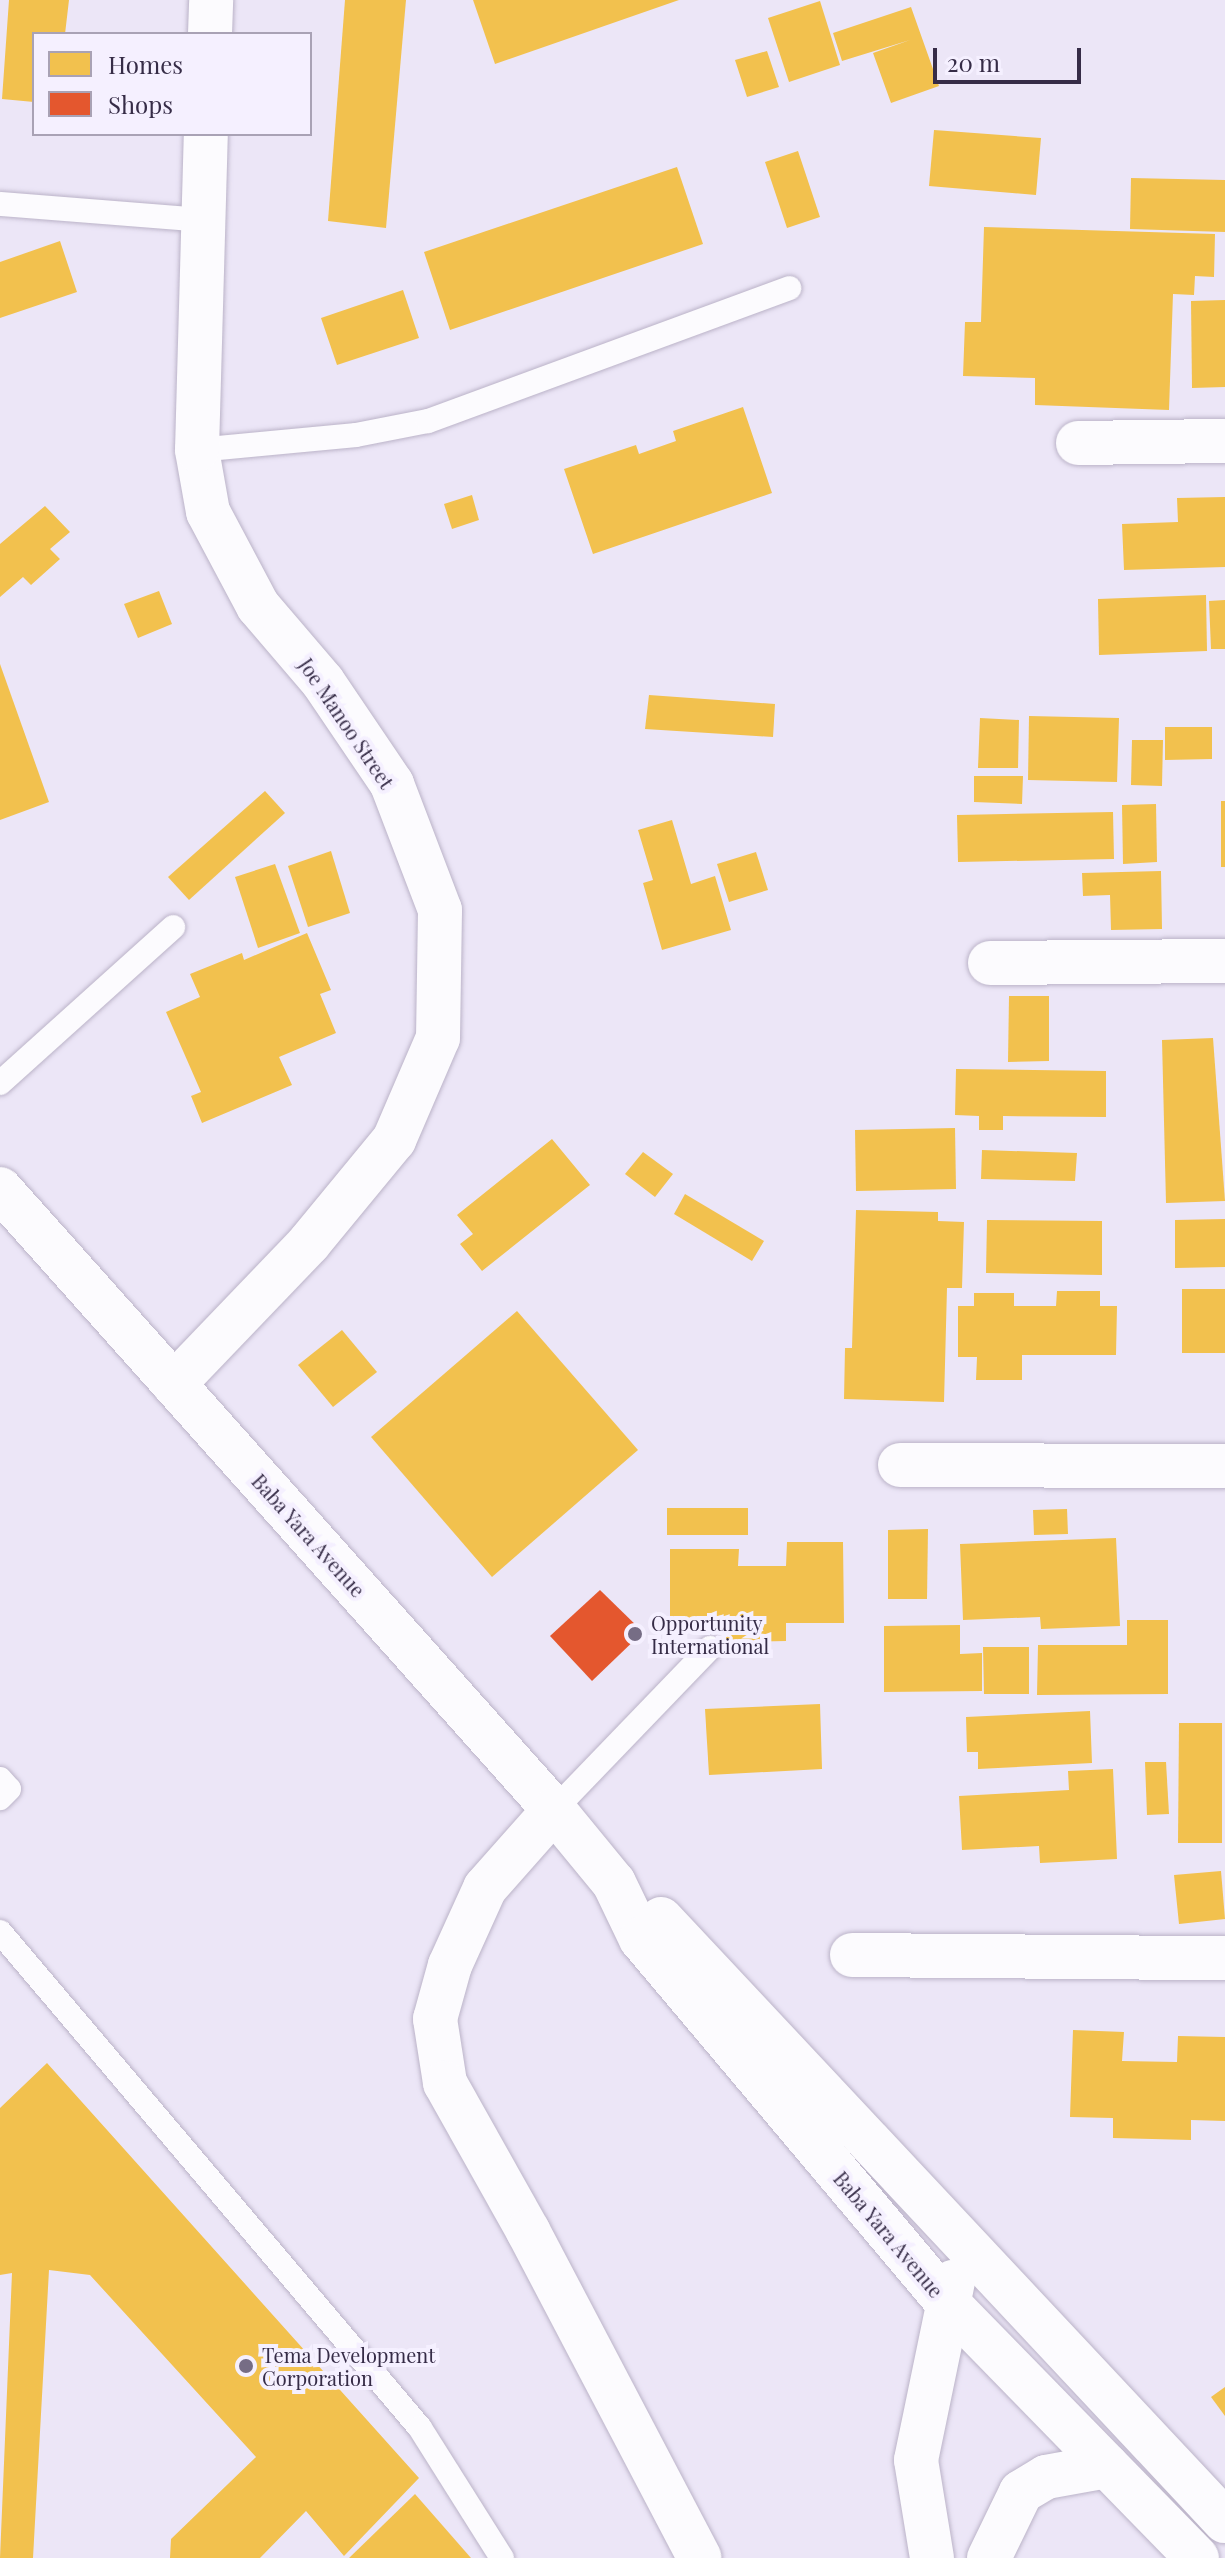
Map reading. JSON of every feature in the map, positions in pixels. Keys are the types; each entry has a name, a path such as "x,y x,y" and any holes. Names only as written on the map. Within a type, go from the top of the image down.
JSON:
{"main road":[{"path":"210,32 211,0"},
{"name":"Joe Manoo Street","path":"174,1384 309,1243 394,1140 438,1038 440,910 392,784 323,682 258,606 208,512 197,450 206,136"},
{"path":"1078,443 1225,441"},
{"path":"990,963 1225,961"},
{"name":"Baba Yara Avenue","path":"0,1189 554,1810 614,1883 641,1939 947,2302 1197,2558"},
{"path":"900,1465 1225,1466"},
{"path":"554,1810 485,1888 450,1965 435,2019 445,2083 551,2273 700,2558"},
{"name":"Baba Yara Avenue","path":"614,1883 659,1916 963,2246 1225,2521"},
{"path":"852,1955 1225,1958"},
{"path":"932,2558 916,2460 947,2302 963,2246"},
{"path":"989,2558 1021,2492 1046,2477 1107,2466"}],"lane":[{"path":"0,204 202,220"},
{"path":"197,450 356,435 428,421 789,288"},
{"path":"0,1083 173,927"},
{"path":"554,1810 710,1648"},
{"path":"0,1779 9,1789 0,1798"},
{"path":"0,1932 420,2428 502,2558"}],"building: Homes":[{"path":"9,0 69,0 65,32 32,32 32,102 2,99"},
{"path":"345,0 406,0 386,228 328,221"},
{"path":"473,0 679,0 495,64"},
{"path":"820,1 840,65 789,82 768,18"},
{"path":"911,7 939,86 891,103 873,53 910,40 842,61 833,33"},
{"path":"767,51 779,87 747,97 735,60"},
{"path":"934,130 1041,138 1036,195 929,186"},
{"path":"798,151 820,217 787,228 765,162"},
{"path":"677,167 703,244 450,330 424,252"},
{"path":"1131,178 1225,180 1225,232 1130,229"},
{"path":"984,227 1215,234 1214,277 1195,276 1194,295 1173,294 1169,410 1035,405 1035,378 963,376 965,322 981,322"},
{"path":"60,241 77,292 0,318 0,262"},
{"path":"403,290 419,338 337,365 321,318"},
{"path":"1225,300 1225,387 1192,388 1191,301"},
{"path":"743,407 772,493 593,554 564,469 636,445 639,454 676,441 673,431"},
{"path":"472,495 479,520 452,529 444,504"},
{"path":"1225,497 1225,567 1124,570 1122,524 1178,522 1177,498"},
{"path":"45,506 70,532 50,549 60,559 31,585 23,577 0,597 0,544"},
{"path":"159,591 172,624 138,638 124,604"},
{"path":"1206,595 1207,651 1099,655 1098,599"},
{"path":"1225,600 1225,649 1211,649 1209,601"},
{"path":"0,664 49,802 0,820"},
{"path":"649,695 775,704 773,737 645,729"},
{"path":"1029,716 1119,718 1117,782 1028,780"},
{"path":"980,718 1019,720 1018,768 978,768"},
{"path":"1165,727 1212,727 1212,759 1165,760"},
{"path":"1132,740 1163,740 1162,786 1131,785"},
{"path":"974,776 1023,776 1022,804 974,802"},
{"path":"265,791 285,813 189,900 168,877"},
{"path":"1221,801 1225,801 1225,867 1221,867"},
{"path":"1156,804 1157,862 1123,864 1122,805"},
{"path":"1113,812 1114,859 958,862 957,815"},
{"path":"672,820 691,884 715,876 731,930 662,950 643,883 653,880 638,830"},
{"path":"331,851 350,913 308,927 288,866"},
{"path":"756,852 768,890 729,902 717,864"},
{"path":"275,864 300,933 258,948 235,877"},
{"path":"1161,871 1162,929 1111,930 1110,895 1083,896 1082,873"},
{"path":"307,933 331,990 320,994 336,1033 279,1057 292,1085 202,1123 191,1096 201,1092 166,1012 200,997 190,974 242,953 244,960"},
{"path":"1009,996 1049,996 1049,1061 1008,1062"},
{"path":"1213,1038 1225,1201 1166,1203 1162,1040"},
{"path":"956,1069 1106,1071 1106,1117 1003,1116 1003,1130 979,1130 979,1116 955,1115"},
{"path":"955,1128 956,1189 856,1191 855,1130"},
{"path":"552,1139 590,1185 482,1271 460,1244 473,1234 457,1215"},
{"path":"982,1150 1077,1153 1075,1181 981,1179"},
{"path":"643,1152 673,1174 655,1197 625,1174"},
{"path":"685,1194 764,1241 752,1261 674,1214"},
{"path":"856,1210 938,1212 938,1221 964,1222 962,1288 947,1288 944,1402 844,1399 845,1348 852,1348"},
{"path":"1225,1219 1225,1267 1175,1268 1175,1220"},
{"path":"987,1220 1102,1221 1102,1275 986,1273"},
{"path":"1182,1289 1225,1289 1225,1353 1182,1353"},
{"path":"1057,1291 1100,1291 1100,1306 1117,1306 1116,1355 1022,1355 1022,1380 976,1380 977,1357 958,1357 958,1306 974,1306 974,1293 1014,1293 1014,1306 1056,1306"},
{"path":"517,1311 638,1450 492,1577 371,1437"},
{"path":"342,1330 377,1372 333,1407 298,1365"},
{"path":"667,1508 748,1508 748,1535 667,1535"},
{"path":"1067,1509 1068,1534 1034,1535 1033,1510"},
{"path":"928,1529 927,1599 888,1599 888,1530"},
{"path":"1116,1538 1120,1626 1041,1629 1040,1617 963,1620 960,1544"},
{"path":"787,1542 843,1542 844,1623 786,1623 786,1641 726,1642 726,1625 670,1625 670,1549 739,1549 738,1566 786,1566"},
{"path":"1127,1620 1168,1620 1168,1694 1037,1695 1038,1645 1127,1645"},
{"path":"960,1625 960,1654 982,1653 982,1691 884,1692 884,1626"},
{"path":"983,1647 1029,1647 1029,1694 984,1694"},
{"path":"820,1704 822,1769 709,1775 705,1709"},
{"path":"1090,1711 1092,1763 978,1769 978,1752 967,1752 966,1717"},
{"path":"1179,1723 1222,1723 1222,1843 1178,1843"},
{"path":"1145,1762 1166,1762 1169,1814 1147,1815"},
{"path":"1113,1769 1117,1859 1040,1863 1039,1846 962,1850 959,1796 1069,1790 1068,1771"},
{"path":"1221,1871 1225,1919 1179,1924 1174,1875"},
{"path":"1073,2030 1124,2032 1122,2061 1177,2062 1178,2036 1225,2037 1225,2121 1191,2120 1191,2140 1113,2138 1113,2118 1070,2117"},
{"name":"Tema Development Corporation","path":"47,2063 419,2478 344,2556 306,2511 260,2558 170,2558 171,2539 256,2457 90,2275 49,2270 33,2558 0,2558 12,2273 0,2275 0,2108"},
{"path":"1225,2387 1225,2416 1211,2397"},
{"path":"415,2494 471,2558 349,2558"}],"building: Shops":[{"path":"600,1590 643,1632 592,1681 550,1636"}],"place":[{"name":"Opportunity International","path":"635,1634"},
{"name":"Tema Development Corporation","path":"246,2366"}]}
